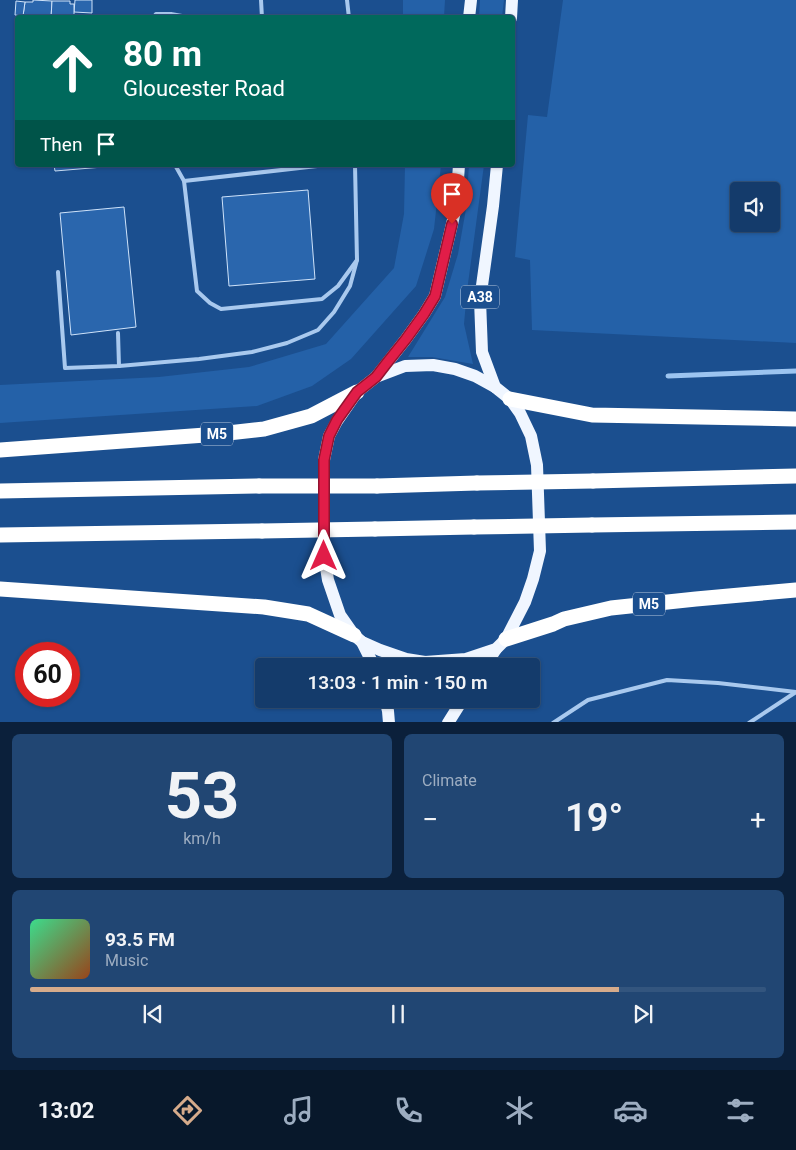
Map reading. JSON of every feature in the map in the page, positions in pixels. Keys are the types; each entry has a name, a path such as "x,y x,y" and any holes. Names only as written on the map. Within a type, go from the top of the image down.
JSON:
{"highway":[{"name":"M5","path":"0,450 264,429 311,416 357,392"},
{"path":"510,399 592,415 796,419"},
{"path":"0,491 259,486 377,486 796,476"},
{"path":"0,535 796,522"},
{"path":"0,589 264,607 308,614 358,638"},
{"name":"M5","path":"501,644 564,619 612,608 796,590"}],"main road":[{"path":"469,15 471,0"},
{"path":"511,15 512,0"},
{"path":"369,658 358,638 340,615 328,580 324,556 324,460 329,436 337,420 357,392 376,377 406,339 435,296 456,208 459,167"},
{"name":"A38","path":"495,387 482,352 480,300 497,167"},
{"path":"376,377 405,366 433,365 455,369 475,376 495,387 510,399 520,413 530,436 537,465 540,551 525,602 491,658"},
{"path":"358,638 380,650 406,659 425,662 466,659 501,644"},
{"path":"387,708 389,722"},
{"path":"448,722 457,708"}],"lane":[{"path":"261,0 262,15"},
{"path":"347,0 348,15"},
{"path":"155,15 176,15"},
{"path":"176,167 184,181 197,291 210,303 221,309 322,298 338,286 357,260"},
{"path":"270,167 271,172"},
{"path":"184,181 310,167"},
{"path":"58,272 65,368 119,366 199,359 252,352 287,343 318,330 334,312 350,286 357,260 355,167"},
{"path":"118,333 119,366"},
{"path":"553,722 588,700 668,680 718,683 796,692"},
{"path":"749,722 796,692"}],"shaded area":[{"path":"403,0 445,0 444,15 403,15"},
{"path":"480,0 504,0 502,15 479,15"},
{"path":"563,0 796,0 796,343 532,330 530,260 515,257 528,115 547,117"},
{"path":"405,167 441,167 434,229 416,286 351,359 312,386 257,406 0,423 0,385 159,377 249,367 326,344 394,268 404,214"},
{"path":"469,167 484,167 464,324 473,364 432,357 408,357 445,297 458,254 466,209"}],"building":[{"path":"33,0 52,1 51,15 23,15 25,2 33,2"},
{"path":"75,0 92,0 92,13 74,12"},
{"path":"16,1 25,2 23,15 15,15"},
{"path":"52,1 70,1 70,4 74,4 74,15 51,15"},
{"path":"54,167 103,167 55,171"},
{"path":"308,190 315,279 229,286 222,197"},
{"path":"124,207 136,327 71,335 60,213"}],"waterway":[{"path":"668,376 796,371"}],"route":[{"path":"324,556 324,460 329,436 337,420 357,392 376,377 406,339 435,296 452,224"}]}
